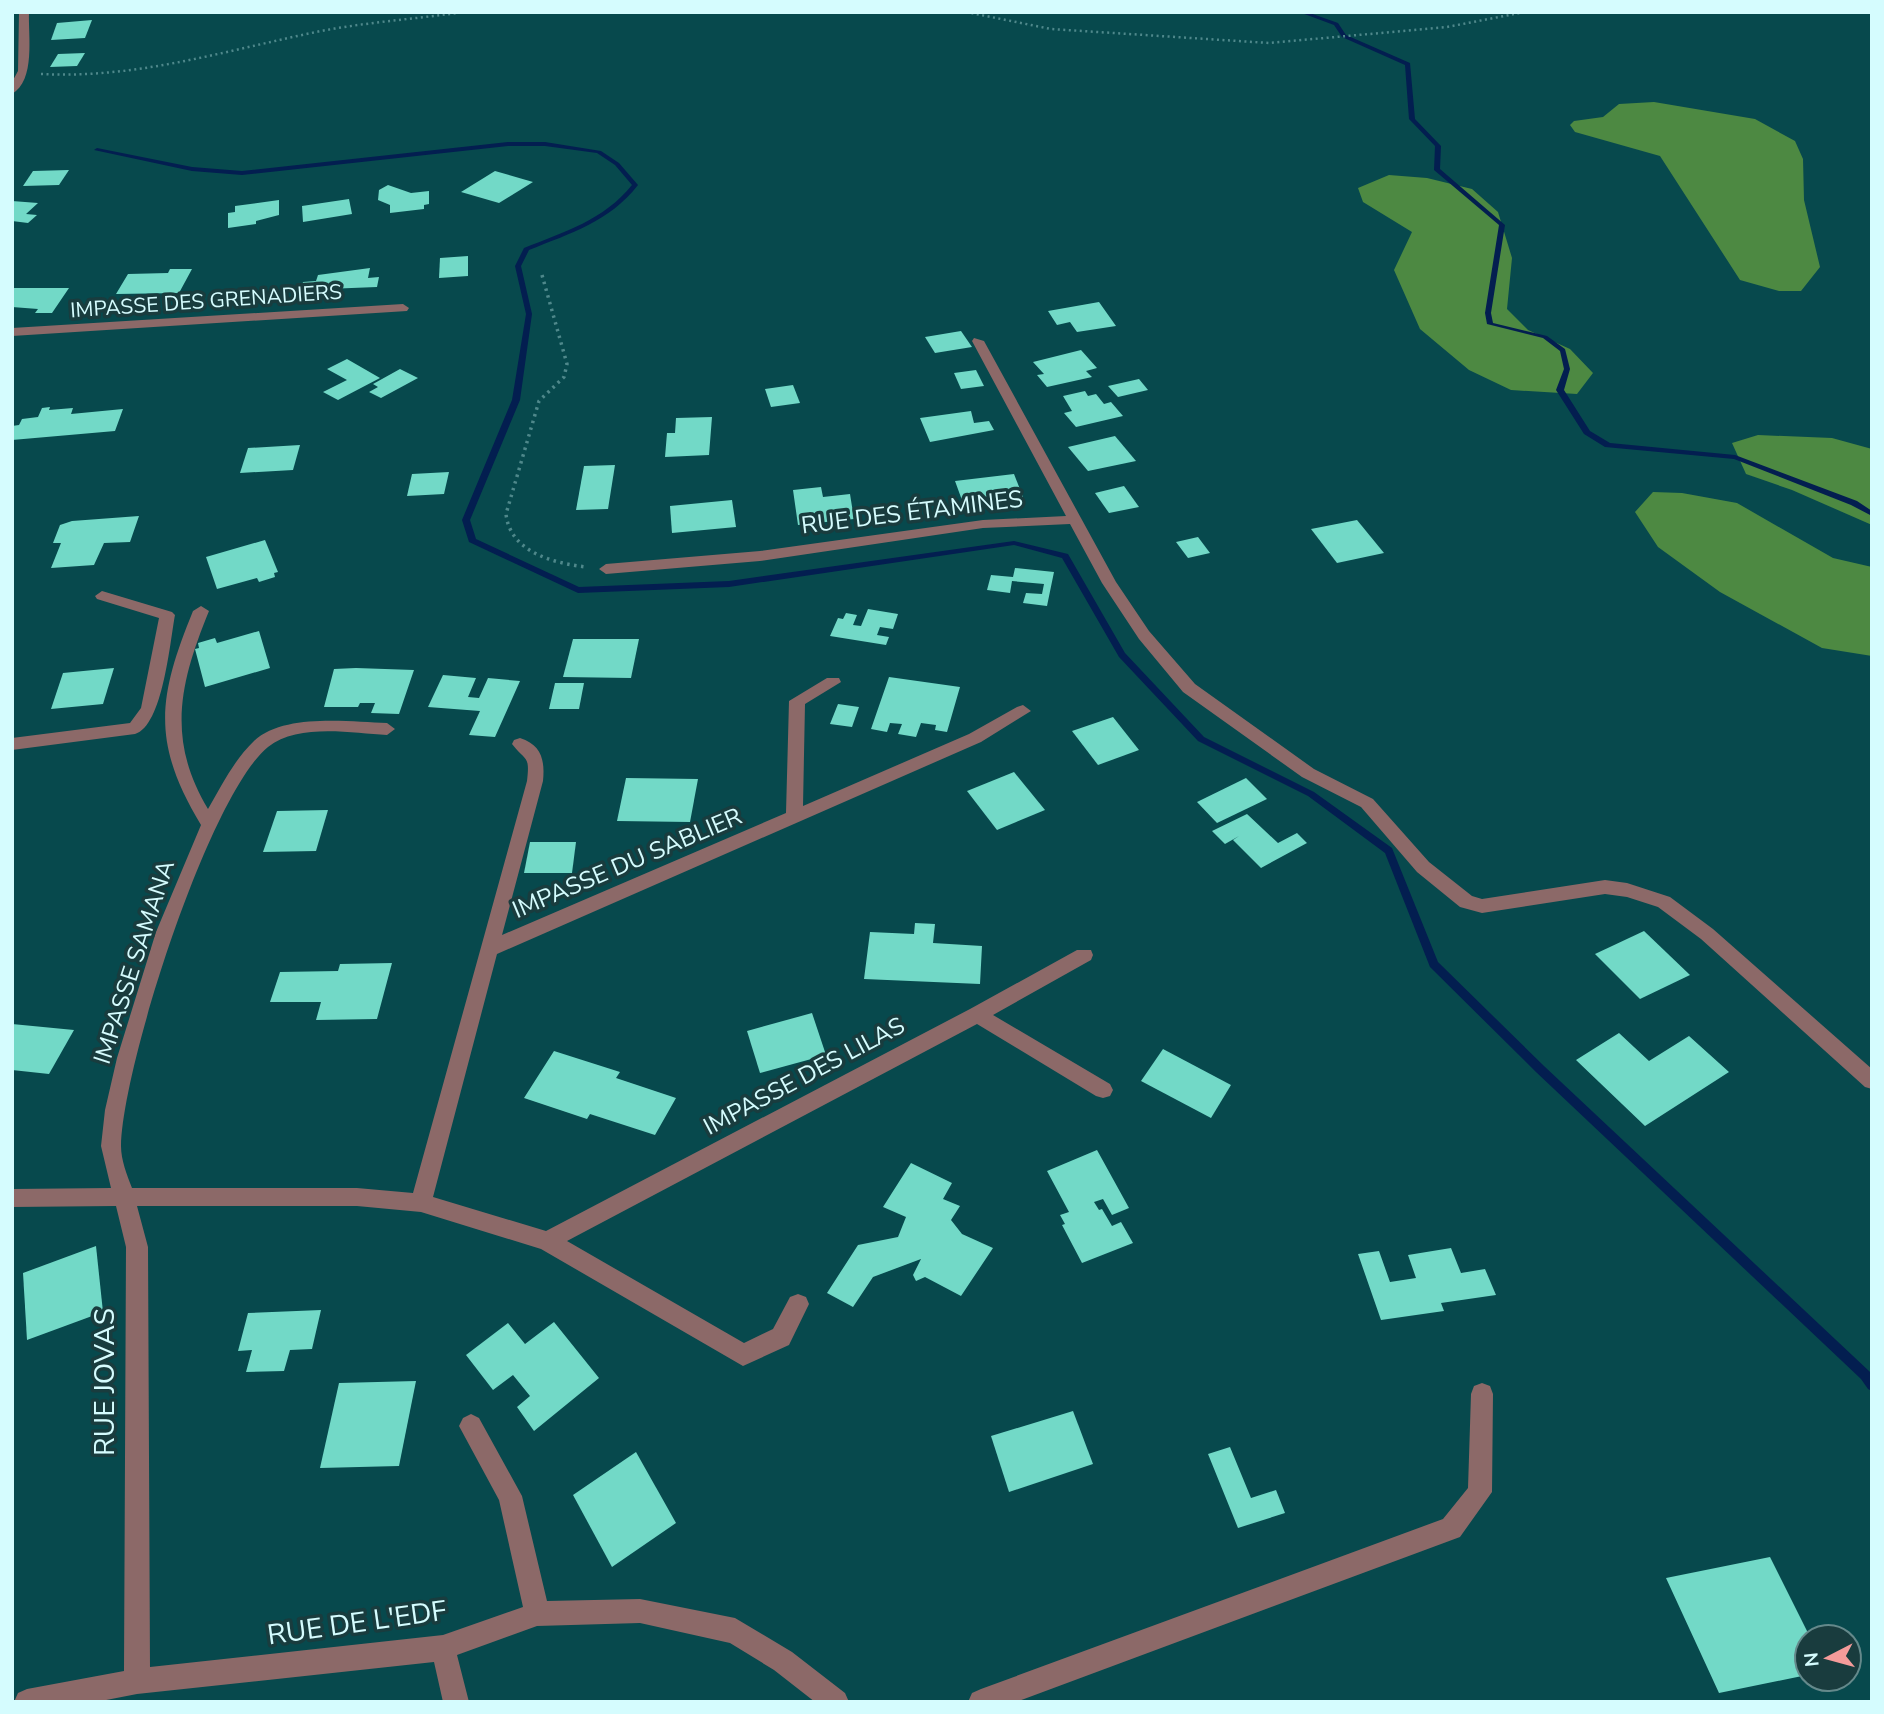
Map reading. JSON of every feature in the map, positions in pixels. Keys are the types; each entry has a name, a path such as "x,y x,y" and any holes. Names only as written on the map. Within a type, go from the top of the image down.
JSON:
{"street":[{"path":"12,91 23,71 17,43 19,19"},
{"name":"IMPASSE DES GRENADIERS","path":"12,332 403,308"},
{"path":"978,341 1073,520 1144,635 1189,688 1308,773 1367,803 1423,867 1466,902 1482,906 1605,887 1627,890 1664,902 1707,934 1872,1081"},
{"name":"RUE DES ÉTAMINES","path":"606,569 761,556 983,524 1073,520"},
{"path":"12,744 135,728 149,709 167,615 102,596"},
{"path":"201,611 189,638 172,729 172,749 183,783 209,826"},
{"path":"794,817 797,701 833,682"},
{"name":"IMPASSE DU SABLIER","path":"489,949 975,738 1023,711"},
{"name":"IMPASSE SAMANA","path":"124,1197 110,1147 120,1079 150,975 194,859 237,768 259,744 280,732 310,727 387,729"},
{"path":"421,1203 535,782 537,762 530,750 520,744"},
{"name":"IMPASSE DES LILAS","path":"547,1241 977,1015 1084,955"},
{"path":"977,1015 1103,1090"},
{"name":"RUE JOVAS","path":"124,1197 137,1247 136,1681"},
{"path":"12,1198 357,1197 421,1203 547,1241 743,1355 781,1337 798,1304"},
{"path":"981,1702 1451,1528 1480,1492 1482,1394"},
{"path":"471,1426 510,1496 537,1614"},
{"name":"RUE DE L'EDF","path":"27,1702 136,1681 443,1648 537,1614 640,1611 735,1631 783,1661 836,1702"},
{"path":"443,1648 456,1702"}],"path":[{"path":"23,71 52,75 145,70 209,59 324,30 464,12"},
{"path":"966,12 1051,29 1127,32 1185,40 1269,43 1447,27 1525,12"},
{"path":"542,275 566,364 564,377 539,401 506,514 508,530 522,545 540,554 575,566 606,569"}],"green space":[{"path":"1654,102 1755,119 1795,141 1803,159 1804,200 1820,267 1801,291 1779,291 1740,280 1660,156 1575,132 1570,125 1574,121 1603,117 1619,104"},
{"path":"1389,175 1427,178 1472,189 1498,212 1512,258 1507,309 1528,330 1570,349 1593,373 1577,394 1511,390 1469,370 1420,329 1394,270 1412,232 1363,202 1358,188"},
{"path":"1758,435 1832,438 1872,449 1872,525 1792,490 1746,474 1732,443"},
{"path":"1653,492 1682,493 1737,503 1833,558 1872,567 1872,656 1822,648 1720,592 1658,547 1635,512"}],"building":[{"path":"92,20 85,38 51,40 57,23"},
{"path":"85,53 77,66 50,67 58,54"},
{"path":"69,170 59,185 23,186 33,171"},
{"path":"495,171 533,182 499,203 461,192"},
{"path":"388,185 411,193 429,191 429,204 424,205 424,209 390,213 390,205 378,200 379,190"},
{"path":"349,199 352,214 303,222 302,206"},
{"path":"279,200 279,215 256,221 256,224 228,228 228,213 235,212 235,206"},
{"path":"12,201 38,203 26,214 37,215 28,223 12,221"},
{"path":"468,256 468,276 439,278 440,258"},
{"path":"370,268 368,278 379,277 377,287 301,290 303,282 316,281 318,275"},
{"path":"170,269 192,269 179,293 116,294 128,274 168,273"},
{"path":"13,288 69,288 52,313 35,313 38,309 12,307"},
{"path":"1099,302 1116,326 1077,332 1070,322 1057,325 1048,311"},
{"path":"961,331 972,347 935,353 925,337"},
{"path":"1081,350 1097,368 1086,371 1092,377 1047,387 1037,375 1044,374 1033,362"},
{"path":"347,359 380,378 338,400 323,392 347,380 327,369"},
{"path":"400,369 418,378 381,398 369,392 378,387 373,384"},
{"path":"976,370 984,386 961,389 954,373"},
{"path":"1139,379 1148,390 1118,397 1108,386"},
{"path":"793,385 800,403 771,407 765,389"},
{"path":"1085,391 1088,396 1096,394 1104,404 1111,402 1123,416 1076,427 1064,413 1072,411 1063,396"},
{"path":"50,407 49,410 73,408 71,414 123,409 115,431 12,440 12,426 19,425 22,419 38,417 42,408"},
{"path":"971,411 974,423 989,421 994,430 930,442 920,418"},
{"path":"712,417 709,455 665,457 667,433 675,433 676,418"},
{"path":"1115,436 1136,461 1088,471 1068,447"},
{"path":"300,445 293,470 240,473 248,448"},
{"path":"615,465 608,509 576,510 584,466"},
{"path":"449,472 444,494 407,496 412,474"},
{"path":"1014,474 1023,497 990,503 989,500 963,503 955,481"},
{"path":"1124,486 1139,507 1109,513 1095,493"},
{"path":"821,487 823,497 850,494 854,519 798,525 793,490"},
{"path":"732,500 736,527 672,533 670,506"},
{"path":"139,516 130,542 104,543 94,565 51,568 61,543 53,543 60,525 72,521"},
{"path":"1357,520 1384,553 1337,563 1311,529"},
{"path":"1198,537 1210,553 1188,558 1176,542"},
{"path":"265,540 278,572 274,573 275,577 259,582 257,578 217,589 206,557"},
{"path":"1015,568 1054,572 1047,606 1023,603 1026,593 1042,594 1044,584 1012,581 1010,593 987,590 991,575 1013,577"},
{"path":"868,609 898,614 893,629 880,627 877,635 889,637 886,645 830,636 838,618 843,619 846,613 857,615 853,625 861,626"},
{"path":"259,631 270,668 205,687 195,649 199,648 198,643 215,638 217,643"},
{"path":"573,639 639,639 631,678 563,677"},
{"path":"114,668 103,704 51,709 63,673"},
{"path":"334,669 414,670 399,714 371,713 375,703 360,703 358,707 324,707"},
{"path":"443,675 476,678 468,697 479,698 488,678 520,681 495,737 469,735 480,711 428,707"},
{"path":"889,677 960,687 947,732 935,730 936,725 921,723 916,737 898,734 902,724 890,723 887,732 871,729"},
{"path":"555,683 584,683 579,709 549,709"},
{"path":"838,704 859,707 852,727 830,724"},
{"path":"1113,717 1139,750 1098,765 1072,731"},
{"path":"1014,772 1045,810 997,830 967,791"},
{"path":"626,778 698,779 690,822 617,821"},
{"path":"1246,778 1267,799 1217,823 1197,802"},
{"path":"328,810 316,851 263,852 277,811"},
{"path":"1247,814 1278,843 1297,833 1307,843 1261,868 1233,840 1239,836 1225,844 1212,831"},
{"path":"530,842 576,842 572,873 524,873"},
{"path":"915,923 935,924 933,943 982,946 980,984 864,979 870,932 914,934"},
{"path":"1644,931 1690,975 1640,999 1595,954"},
{"path":"392,963 377,1019 316,1020 321,1002 270,1002 280,972 338,971 340,964"},
{"path":"812,1013 826,1055 760,1073 747,1031"},
{"path":"12,1024 74,1030 49,1074 12,1070"},
{"path":"1619,1033 1649,1061 1689,1036 1729,1072 1645,1126 1576,1060"},
{"path":"1163,1049 1231,1085 1211,1118 1141,1081"},
{"path":"554,1051 620,1072 616,1078 676,1098 655,1135 590,1114 587,1119 524,1098"},
{"path":"1097,1150 1129,1208 1112,1215 1103,1199 1094,1202 1099,1210 1102,1209 1112,1226 1121,1222 1133,1243 1082,1263 1062,1225 1065,1224 1060,1215 1069,1212 1047,1171"},
{"path":"911,1163 952,1183 943,1199 960,1206 951,1220 962,1234 993,1248 961,1296 925,1277 916,1281 913,1275 921,1259 873,1277 853,1307 827,1293 858,1245 898,1237 906,1217 883,1207"},
{"path":"96,1246 103,1312 27,1340 23,1273"},
{"path":"1451,1248 1461,1273 1485,1269 1496,1295 1441,1303 1444,1311 1381,1320 1358,1254 1379,1251 1390,1282 1416,1278 1408,1255"},
{"path":"321,1310 312,1349 290,1350 284,1371 246,1372 252,1350 238,1351 248,1313"},
{"path":"554,1322 599,1378 534,1431 517,1407 530,1396 513,1375 493,1390 466,1355 508,1323 525,1344"},
{"path":"416,1381 399,1466 320,1468 339,1383"},
{"path":"1073,1411 1093,1464 1009,1492 991,1436"},
{"path":"1230,1447 1251,1498 1276,1490 1285,1513 1238,1528 1208,1454"},
{"path":"636,1452 676,1523 612,1567 573,1495"},
{"path":"1770,1557 1803,1623 1793,1623 1793,1678 1719,1693 1666,1578"}],"waterway":[{"path":"1301,12 1336,24 1344,36 1408,64 1412,119 1438,146 1437,170 1502,225 1488,313 1490,324 1545,337 1563,350 1567,369 1560,390 1587,432 1608,445 1735,457 1854,503 1872,514"},
{"path":"97,150 192,169 242,173 508,144 545,144 599,152 617,164 635,185 625,198 600,217 526,249 518,266 529,314 516,400 466,520 472,540 578,590 729,584 1014,543 1065,556 1122,655 1201,739 1311,794 1389,851 1434,964 1540,1069 1865,1375 1872,1385"}]}
